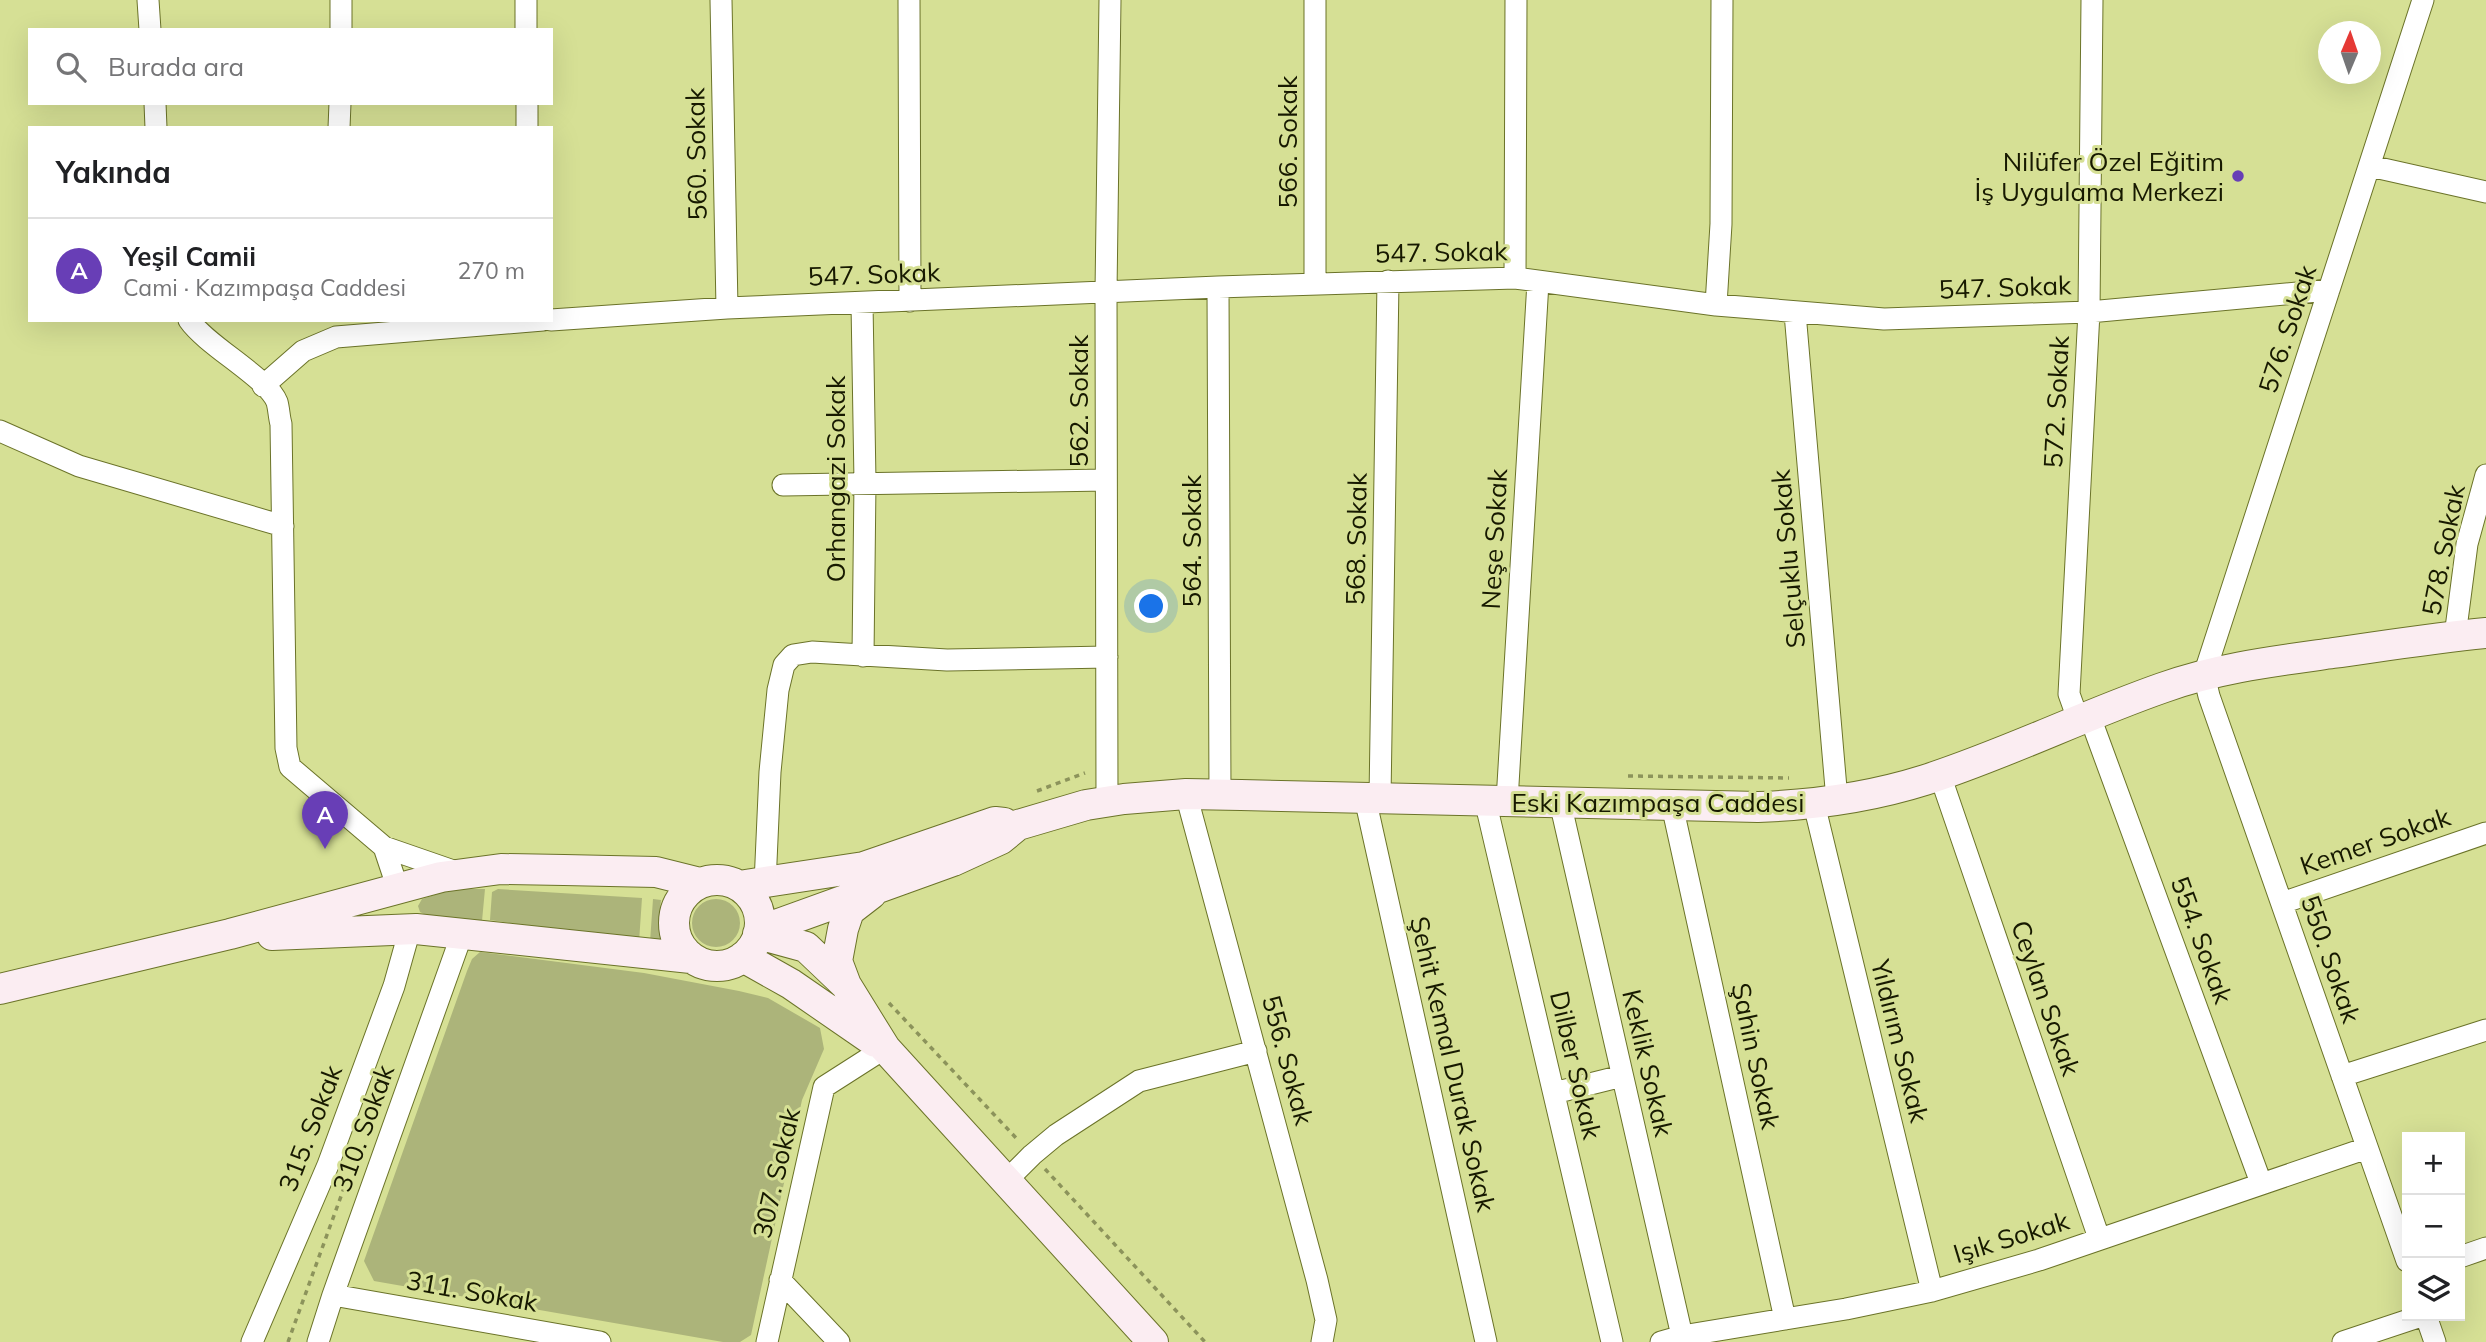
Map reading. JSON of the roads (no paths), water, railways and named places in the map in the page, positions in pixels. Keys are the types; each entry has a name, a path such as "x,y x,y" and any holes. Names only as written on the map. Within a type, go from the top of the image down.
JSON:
{"main road":[{"name":"Eski Kazımpaşa Caddesi","path":"230,934 441,877 501,869 656,872 700,883 713,880 765,883 864,867 995,822 1018,825 1107,802 1186,794 1758,807 1826,802 1858,797 1940,775 2163,687 2204,675 2292,659 2486,634"},
{"name":"Eski Kazımpaşa Caddesi","path":"230,934 243,936 410,929 691,958 703,964 717,966 731,964 753,941 879,887 953,861 1001,839 1018,825"},
{"path":"691,958 677,940 674,918 682,897 700,883"},
{"path":"753,941 760,918 749,895 765,883"},
{"path":"879,887 849,911 837,961 846,985 885,1048 1153,1342"},
{"path":"398,889 410,929"},
{"path":"0,989 230,934"},
{"path":"753,941 806,947 846,985"},
{"path":"753,941 791,984 885,1048"}],"street":[{"path":"148,0 150,28"},
{"path":"341,0 341,28"},
{"path":"526,0 526,28"},
{"name":"560. Sokak","path":"722,0 727,308"},
{"path":"909,0 910,301"},
{"name":"562. Sokak","path":"1107,802 1106,292 1111,0"},
{"name":"566. Sokak","path":"1315,0 1315,284"},
{"path":"1515,278 1516,0"},
{"path":"1716,305 1721,224 1722,0"},
{"name":"572. Sokak","path":"2085,719 2069,694 2089,312 2092,0"},
{"name":"576. Sokak","path":"2204,675 2423,0"},
{"path":"155,105 156,126"},
{"path":"339,126 340,105"},
{"path":"527,105 527,126"},
{"path":"2370,166 2486,191"},
{"name":"547. Sokak","path":"553,320 727,308 1217,287 1515,278 1716,305 1884,319 2089,312 2329,290"},
{"name":"568. Sokak","path":"1373,798 1388,281"},
{"name":"Neşe Sokak","path":"1496,801 1538,282"},
{"name":"564. Sokak","path":"1217,287 1220,795"},
{"name":"Orhangazi Sokak","path":"862,303 865,482 863,656"},
{"name":"Selçuklu Sokak","path":"1795,313 1826,802"},
{"path":"191,322 276,400 281,424 286,748 290,767 384,847 464,874"},
{"path":"263,386 303,351 336,329 508,322"},
{"path":"0,431 79,466 283,526"},
{"name":"578. Sokak","path":"2455,636 2467,544 2486,475"},
{"path":"783,485 1106,480"},
{"path":"765,883 770,772 778,690 784,665 793,655 812,652 947,660 1107,657"},
{"name":"550. Sokak","path":"2204,675 2209,696 2406,1258"},
{"name":"554. Sokak","path":"2085,719 2261,1183"},
{"name":"Ceylan Sokak","path":"1940,775 2099,1238"},
{"name":"556. Sokak","path":"1186,794 1326,1320 1322,1342"},
{"name":"Şehit Kemal Durak Sokak","path":"1373,798 1486,1342"},
{"name":"Dilber Sokak","path":"1496,801 1554,1093 1612,1342"},
{"name":"Keklik Sokak","path":"1560,802 1622,1076 1671,1339"},
{"name":"Yıldırım Sokak","path":"1826,802 1931,1291"},
{"name":"Şahin Sokak","path":"1672,805 1785,1319"},
{"name":"Kemer Sokak","path":"2282,903 2486,833"},
{"path":"384,847 398,889"},
{"name":"315. Sokak","path":"252,1342 328,1165 394,986 410,929"},
{"name":"310. Sokak","path":"318,1342 462,934"},
{"path":"2342,1076 2486,1030"},
{"name":"307. Sokak","path":"767,1342 824,1087 885,1048"},
{"path":"1007,1180 1056,1135 1139,1081 1256,1051"},
{"path":"1554,1093 1622,1076"},
{"name":"Işık Sokak","path":"1671,1339 1931,1291 2039,1260 2367,1148"},
{"path":"2465,1254 2486,1248"},
{"path":"780,1280 839,1342"},
{"name":"311. Sokak","path":"333,1295 600,1342"},
{"path":"2343,1342 2408,1321"},
{"path":"2426,1321 2435,1342"}],"place":[{"name":"Nilüfer Özel Eğitim İş Uygulama Merkezi","path":"2238,176"},
{"name":"Yeşil Camii","path":"325,849"}]}
